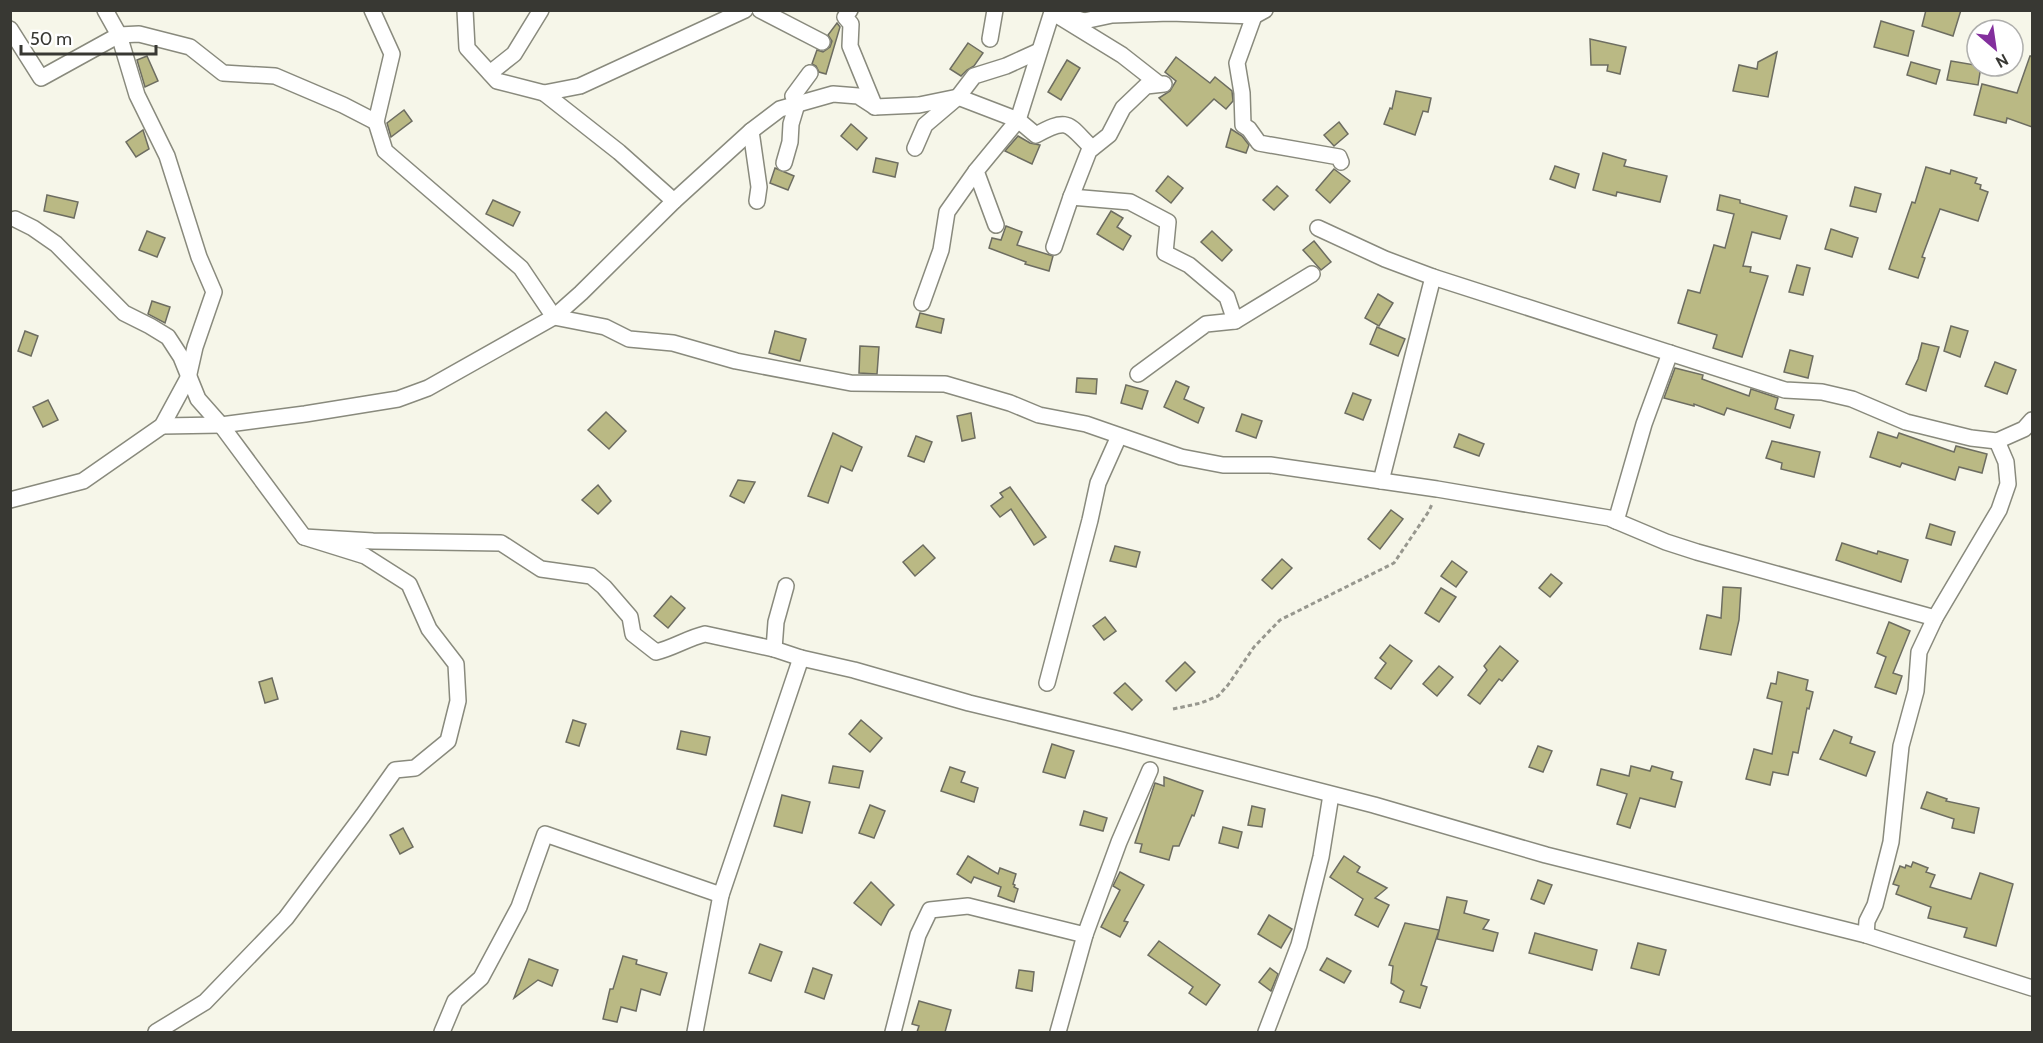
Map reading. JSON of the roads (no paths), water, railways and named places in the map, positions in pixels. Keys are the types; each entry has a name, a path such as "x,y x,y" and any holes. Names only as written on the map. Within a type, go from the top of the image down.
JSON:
{"street":[{"path":"10,500 83,481 162,426 188,378 195,347 214,292 199,257 167,156 137,95 118,35 105,10"},
{"path":"372,10 392,54 376,122 384,151 521,268 554,317 604,327 629,339 673,343 736,361 851,383 945,384 1010,403 1039,415 1086,424 1158,447 1181,457 1224,465 1270,465 1437,489 1616,521 1697,552 1935,618"},
{"path":"465,10 467,48 497,81 544,93 619,152 674,201"},
{"path":"490,73 514,54 541,10"},
{"path":"544,93 580,86 745,10"},
{"path":"760,10 822,42"},
{"path":"850,10 845,17 851,24 850,46 875,106"},
{"path":"990,39 995,10"},
{"path":"1050,11 1084,21 1112,15 1260,13 1237,63 1242,93 1243,125 1249,129 1259,143 1339,157 1341,162"},
{"path":"922,303 941,250 947,212 976,171 1018,120 1050,11"},
{"path":"1050,11 1122,55 1162,84 1146,86 1124,108 1109,135 1089,151 1054,247"},
{"path":"10,29 41,78 118,35 139,34 190,47 223,73 275,76 376,122"},
{"path":"915,148 925,125 958,97 974,76 1006,66 1040,51"},
{"path":"784,163 797,104 793,96 810,73"},
{"path":"162,426 221,425 384,402 411,396 428,388 554,317 674,201 751,131 780,109 832,94 858,96 875,106 919,105 958,97 1018,120 1036,135 1055,124 1072,126 1092,148"},
{"path":"751,131 759,187 757,201"},
{"path":"976,171 996,225"},
{"path":"1071,197 1130,202 1168,222 1165,253 1189,265 1227,297 1234,321"},
{"path":"15,219 56,244 124,313 168,337 181,357 198,399 221,425 304,537 365,556 409,584 429,629 456,664 458,701 448,741 415,768 395,770 286,918 205,1002 156,1032"},
{"path":"1318,228 1385,259 1433,277 1785,390 1822,392 1852,399 1906,422 1971,438 1997,441 2024,429 2032,420"},
{"path":"1138,374 1206,324 1234,321 1312,274"},
{"path":"1381,481 1433,277"},
{"path":"1616,521 1644,424 1670,353"},
{"path":"1047,683 1098,483 1119,436"},
{"path":"1866,935 1867,921 1875,905 1891,842 1901,746 1916,691 1919,652 1935,618 1999,510 2008,484 2006,462 1997,441"},
{"path":"304,537 373,541 501,543 541,569 591,576 604,587 630,617 633,634 656,652 673,648 705,634 774,649 969,703 1132,742 1426,819 1546,855 1866,935 2032,988"},
{"path":"774,649 777,622 786,586"},
{"path":"694,1032 721,895 801,658"},
{"path":"1058,1032 1085,935 1119,842 1150,770"},
{"path":"1266,1032 1299,945 1321,857 1331,795"},
{"path":"442,1032 454,1000 481,978 519,907 545,834 721,895"},
{"path":"893,1032 918,935 930,910 968,906 1085,935"}]}
